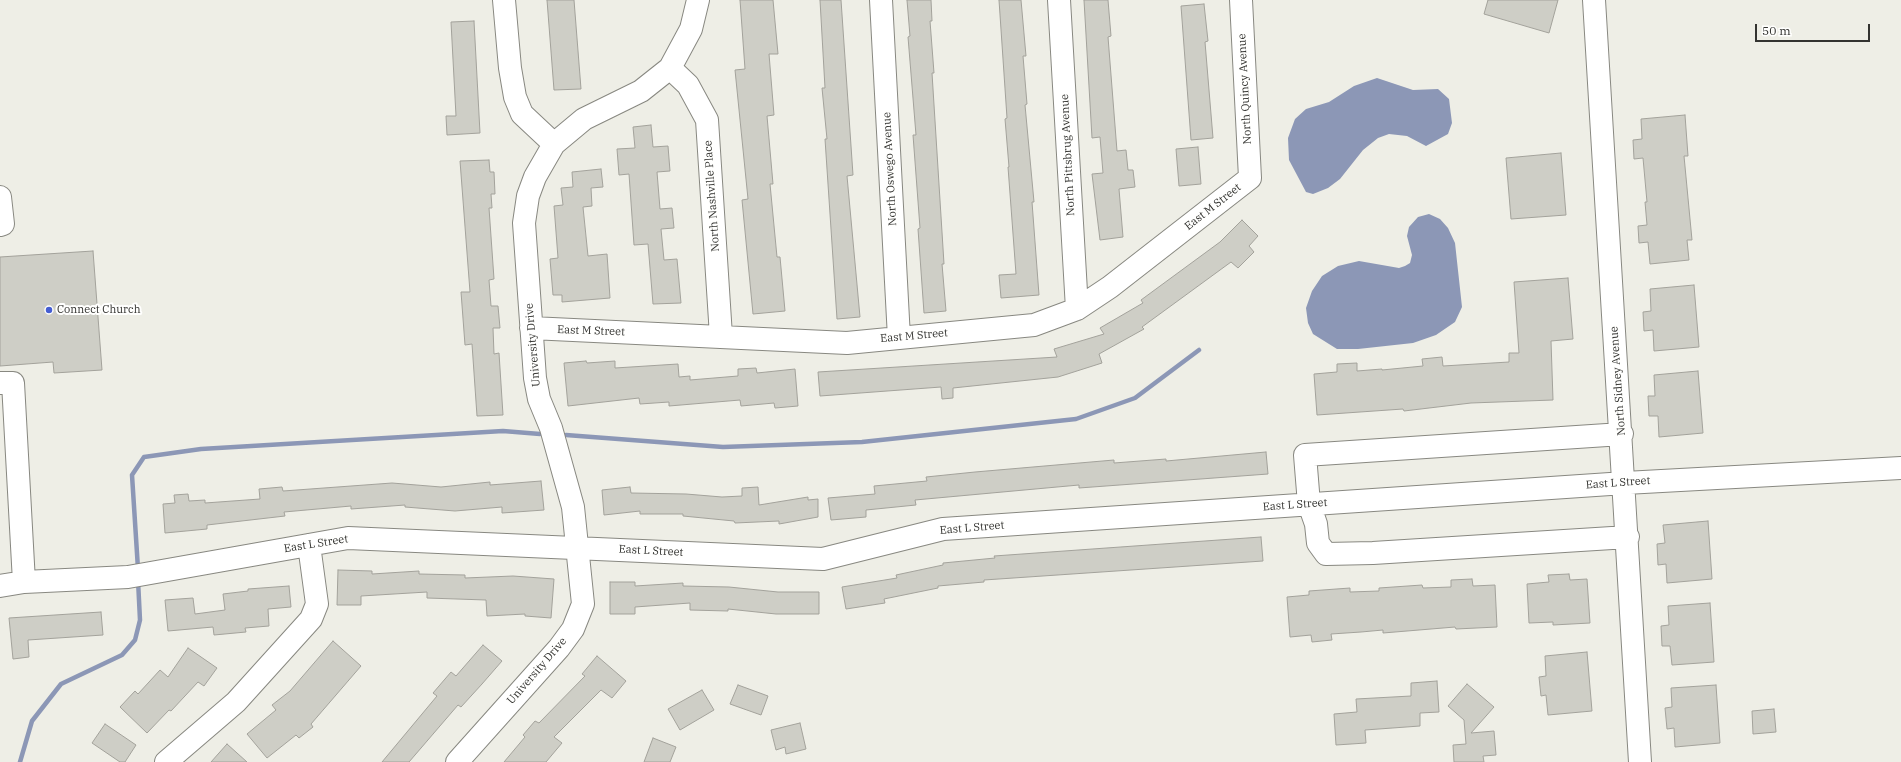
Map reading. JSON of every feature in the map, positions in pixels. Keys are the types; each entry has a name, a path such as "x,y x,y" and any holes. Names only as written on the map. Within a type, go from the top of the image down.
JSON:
{"street":[{"path":"504,0 510,68 515,97 522,114 554,144"},
{"name":"University Drive","path":"457,762 559,648 573,629 583,604 573,507 551,428 539,399 535,378 524,223 528,196 535,177 554,144 584,120 641,92 670,68 691,29 698,0"},
{"name":"North Oswego Avenue","path":"881,0 899,338"},
{"name":"North Pittsbrug Avenue","path":"1058,0 1077,309"},
{"name":"North Quincy Avenue","path":"1241,0 1250,178"},
{"name":"North Sidney Avenue","path":"1594,0 1625,483 1640,762"},
{"name":"North Nashville Place","path":"670,68 688,85 707,120 721,336"},
{"name":"East M Street","path":"531,328 847,343 1034,325 1077,309 1110,287 1250,178"},
{"path":"0,197 3,224 0,225"},
{"path":"0,383 13,382 24,582"},
{"path":"1622,434 1305,454 1309,504 1316,524 1318,543 1326,554 1373,553 1628,537"},
{"name":"East L Street","path":"0,586 24,582 137,576 348,538 823,559 943,529 1625,483 1901,468"},
{"path":"166,762 236,702 311,619 317,604 309,545"}],"water":[{"path":"1377,78 1413,90 1438,89 1449,99 1452,123 1448,134 1426,146 1407,136 1389,134 1378,138 1363,150 1340,179 1328,188 1313,194 1306,192 1289,160 1288,138 1295,119 1306,109 1329,102 1354,86"},
{"path":"1429,214 1440,219 1448,228 1455,243 1462,307 1455,322 1436,335 1413,343 1358,349 1337,349 1313,334 1308,323 1306,308 1312,291 1322,276 1338,266 1359,261 1399,268 1405,266 1410,263 1412,255 1407,236 1409,227 1418,217"}],"building":[{"path":"547,0 574,0 581,89 554,90"},
{"path":"740,0 773,0 778,54 769,54 774,115 767,116 773,184 770,184 777,257 780,257 785,311 753,314 742,200 748,199 735,70 745,69"},
{"path":"820,0 841,0 853,175 847,176 860,317 837,319 825,139 827,139 822,88 825,88"},
{"path":"907,0 931,0 932,21 930,21 934,73 932,73 944,264 942,264 946,311 924,313 918,229 920,228 913,135 916,135 908,37 910,36"},
{"path":"999,0 1021,0 1026,56 1023,56 1027,104 1025,105 1034,202 1032,202 1039,295 1001,298 999,275 1016,274 1005,119 1007,118"},
{"path":"1084,0 1108,0 1111,36 1108,37 1117,151 1126,150 1128,170 1133,170 1135,187 1119,189 1123,237 1100,240 1092,174 1103,173 1100,137 1092,138"},
{"path":"1488,0 1558,0 1549,33 1484,14"},
{"path":"1204,4 1208,41 1205,42 1213,138 1191,140 1181,6"},
{"path":"474,21 480,133 447,135 446,116 456,116 451,22"},
{"path":"1685,115 1688,156 1684,156 1692,240 1687,240 1689,260 1650,264 1648,242 1639,243 1638,226 1647,225 1645,202 1647,202 1643,158 1634,159 1633,140 1642,139 1641,119"},
{"path":"651,125 653,147 668,146 670,171 657,172 660,209 672,208 674,228 661,229 664,260 677,259 681,303 653,304 648,244 634,245 629,174 619,175 617,149 635,148 633,127"},
{"path":"1198,147 1201,184 1179,186 1176,149"},
{"path":"1561,153 1566,215 1511,219 1506,158"},
{"path":"489,160 490,172 494,172 495,194 491,194 492,208 489,208 494,279 489,280 491,306 498,306 500,328 493,328 494,354 499,353 503,415 477,416 472,344 465,345 461,292 470,292 460,161"},
{"path":"601,169 603,187 591,188 592,206 583,207 588,256 607,254 610,298 562,302 562,295 553,295 550,259 558,258 554,206 563,205 561,188 573,187 572,172"},
{"path":"1242,220 1258,236 1249,246 1254,252 1238,268 1231,262 1142,327 1144,329 1099,354 1102,363 1058,377 953,388 953,398 942,399 941,387 820,396 818,372 1057,357 1054,349 1104,334 1100,328 1143,303 1141,300 1220,242"},
{"name":"Connect Church","path":"93,251 102,370 54,373 53,362 0,366 0,257"},
{"path":"1568,278 1573,339 1551,341 1553,400 1471,403 1404,411 1403,409 1317,415 1314,374 1337,372 1337,364 1357,363 1357,371 1423,366 1422,359 1442,357 1443,366 1509,362 1509,353 1519,353 1514,282"},
{"path":"1694,285 1699,347 1654,351 1653,330 1644,331 1643,312 1651,311 1650,289"},
{"path":"586,361 587,363 615,361 615,368 678,364 679,377 690,376 690,380 738,376 738,369 756,368 757,373 795,369 798,406 775,408 774,403 741,406 740,400 669,406 669,402 640,404 639,398 568,406 564,363"},
{"path":"1698,371 1703,433 1659,437 1658,416 1649,416 1648,396 1655,396 1654,375"},
{"path":"1266,452 1268,474 1079,488 1079,485 915,500 916,505 866,510 866,517 831,520 828,498 875,494 874,486 927,481 926,477 1114,460 1114,463 1166,459 1166,461"},
{"path":"541,481 544,510 502,513 502,507 455,511 405,507 405,505 351,509 351,506 284,512 285,516 207,525 207,529 165,533 163,504 175,503 174,495 188,494 189,501 205,500 205,503 260,499 259,489 282,487 283,491 392,483 441,487 490,482 490,485"},
{"path":"630,487 631,493 686,494 722,497 742,496 742,488 758,487 759,505 808,497 808,500 818,499 818,517 779,524 779,521 735,523 734,521 683,516 683,514 640,514 640,511 604,515 602,490"},
{"path":"1708,521 1712,579 1667,583 1666,564 1658,565 1657,544 1665,543 1663,525"},
{"path":"1261,537 1263,561 984,580 984,582 938,586 938,588 884,599 885,603 846,609 842,587 897,578 896,575 943,565 943,563 995,558 994,556"},
{"path":"338,570 372,571 372,574 419,571 419,574 465,575 465,578 513,576 554,579 551,618 525,616 525,614 487,616 486,600 427,598 427,592 361,596 361,605 337,605"},
{"path":"1569,574 1570,580 1587,579 1590,623 1553,625 1553,622 1529,623 1527,584 1549,582 1548,575"},
{"path":"1472,579 1473,586 1495,585 1497,627 1456,629 1455,627 1383,633 1383,630 1331,634 1332,640 1312,642 1311,635 1290,637 1287,597 1309,595 1309,591 1350,588 1350,592 1379,591 1379,588 1422,585 1423,588 1451,587 1451,580"},
{"path":"610,582 635,582 635,586 683,583 683,586 729,587 778,592 819,592 819,614 776,614 728,609 728,611 690,610 690,603 635,607 635,614 610,614"},
{"path":"289,586 291,607 268,609 269,626 245,628 246,632 214,635 213,627 168,631 165,600 193,598 195,614 225,610 223,594 248,591 248,589"},
{"path":"1710,603 1714,662 1672,665 1670,646 1662,646 1661,626 1669,625 1668,606"},
{"path":"101,612 103,635 28,640 29,657 13,659 9,618"},
{"path":"333,641 361,666 311,724 313,727 299,738 296,735 267,758 247,734 276,710 272,705 290,691"},
{"path":"483,645 502,661 461,707 458,705 409,762 382,762 437,696 433,693 451,672 456,676"},
{"path":"188,648 217,668 204,686 198,682 171,711 169,710 147,733 120,707 135,691 138,694 160,670 168,677"},
{"path":"1587,652 1592,711 1548,715 1546,695 1541,696 1539,677 1546,676 1545,656"},
{"path":"597,656 626,681 612,698 601,690 554,737 562,743 546,762 504,762 525,737 523,735 535,721 539,723 585,676 582,674"},
{"path":"1437,681 1439,712 1420,713 1420,726 1365,730 1366,743 1336,745 1334,714 1357,712 1356,699 1411,696 1411,683"},
{"path":"1467,684 1494,707 1471,733 1494,731 1496,755 1483,756 1484,762 1454,762 1453,745 1466,744 1464,720 1448,706"},
{"path":"738,685 768,696 761,715 730,704"},
{"path":"1716,685 1720,743 1675,747 1674,728 1667,729 1665,708 1672,707 1671,688"},
{"path":"702,690 714,710 680,730 668,709"},
{"path":"1774,709 1776,732 1753,734 1752,711"},
{"path":"800,723 806,749 786,754 785,747 776,750 771,730"},
{"path":"105,724 136,745 125,762 120,762 92,743"},
{"path":"653,738 676,747 670,762 644,762"},
{"path":"227,744 247,762 211,762"}],"waterway":[{"path":"566,435 723,447 862,442 1076,419 1135,398 1199,350"},
{"path":"138,569 132,475 144,457 201,449 503,431 540,434"},
{"path":"20,762 32,721 61,684 122,655 135,640 140,620 138,580"}],"place":[{"name":"Connect Church","path":"49,310"}]}
